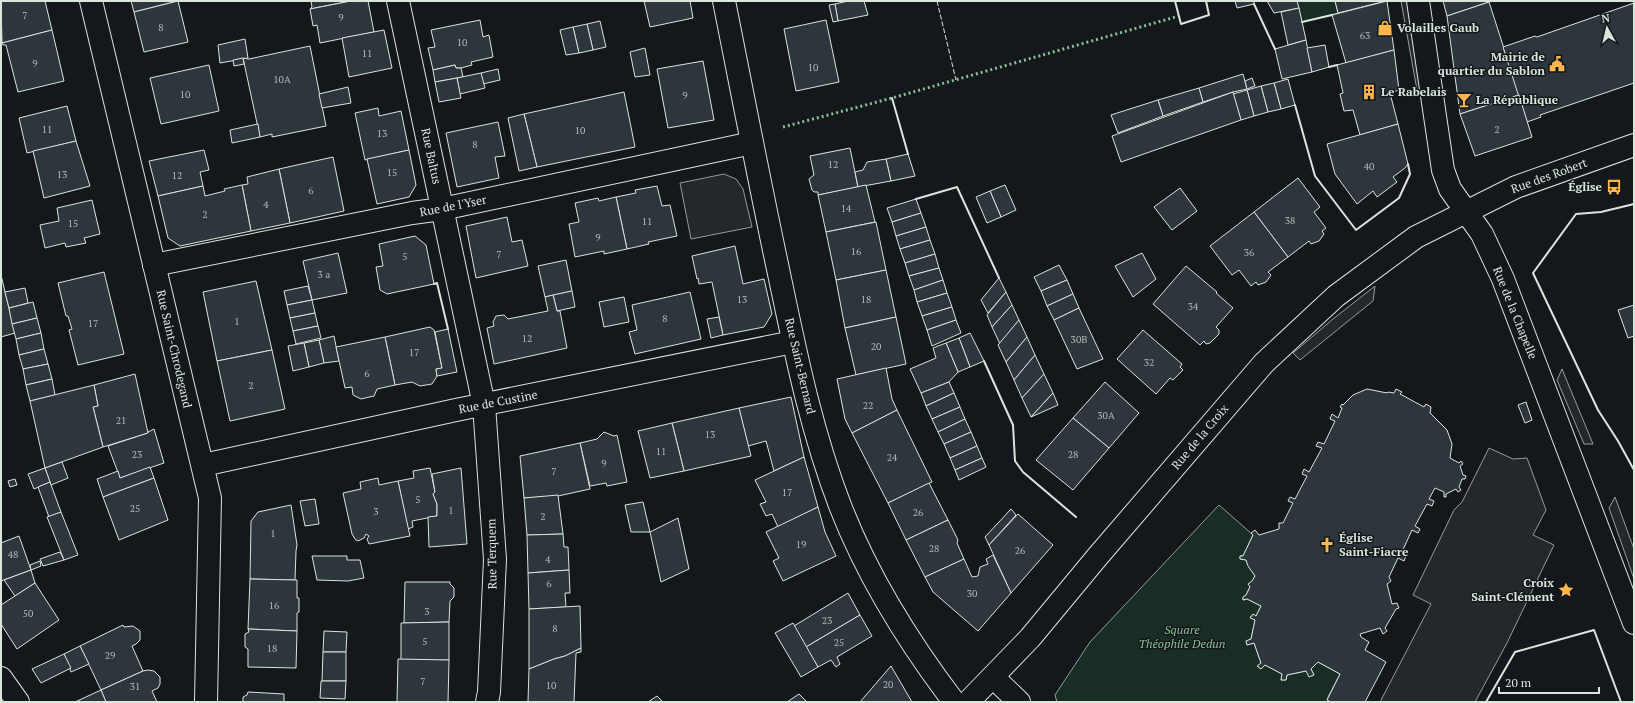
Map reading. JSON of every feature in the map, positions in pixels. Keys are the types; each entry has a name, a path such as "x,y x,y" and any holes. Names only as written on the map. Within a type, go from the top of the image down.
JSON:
{"street":[{"name":"Rue Saint-Chrodegand","path":"91,1 210,498 206,702"},
{"name":"Rue Baltus","path":"398,1 484,405"},
{"name":"Rue Saint-Bernard","path":"724,1 793,342 824,461 841,509 864,561 912,644 954,702"},
{"name":"Rue de la Chapelle","path":"1418,1 1443,170 1450,189 1482,234 1503,279 1634,623"},
{"name":"Rue de l'Yser","path":"154,265 412,213 442,209 752,143"},
{"name":"Rue des Robert","path":"1466,212 1516,187 1634,145"},
{"name":"Rue de la Croix","path":"968,702 1030,638 1264,362 1336,296 1416,237 1466,212"},
{"name":"Rue de Custine","path":"203,465 484,405 793,342"},
{"name":"Rue Terquem","path":"484,405 495,558 489,692 487,702"},
{"path":"993,677 1019,702"},
{"path":"1,678 18,702"}],"green space":[{"path":"1297,1 1335,1 1338,13 1302,22"},
{"name":"Square Théophile Dedun","path":"1219,505 1253,535 1243,556 1240,556 1240,559 1246,560 1255,576 1246,595 1243,597 1243,600 1247,599 1261,606 1256,616 1253,614 1250,617 1255,620 1251,639 1246,641 1247,645 1254,643 1261,663 1258,667 1261,669 1265,665 1282,674 1281,680 1286,680 1287,675 1306,671 1314,675 1311,669 1318,662 1340,674 1327,699 1331,702 1057,702 1055,695 1090,642"}],"shaded area":[{"path":"1401,1 1410,1 1426,89 1417,90"},
{"path":"724,174 736,179 743,189 752,227 691,239 680,183"},
{"path":"1375,286 1373,301 1300,360 1293,353 1333,319"},
{"path":"1562,369 1593,444 1584,444 1557,380"},
{"path":"1489,448 1513,459 1527,458 1546,510 1533,535 1554,545 1507,643 1475,702 1380,702 1431,604 1413,595 1454,510 1462,502"},
{"path":"1615,497 1634,549 1634,579 1609,508"}],"building":[{"path":"1,1 45,1 52,30 2,43"},
{"path":"131,1 173,1 174,2 134,12"},
{"path":"178,1 188,42 144,52 134,12"},
{"path":"311,1 351,1 310,9 312,7"},
{"path":"351,1 368,1 374,32 320,43 317,25 313,26 310,9"},
{"path":"644,1 690,1 693,18 650,27"},
{"path":"848,1 864,1 868,15 838,21 835,4"},
{"path":"1235,1 1254,1 1254,4 1237,8"},
{"path":"1267,1 1297,1 1299,8 1274,13"},
{"path":"1335,1 1386,1 1338,13"},
{"path":"1387,1 1394,50 1346,63 1332,15"},
{"path":"1443,1 1492,1 1447,16"},
{"path":"1489,2 1519,95 1460,114 1447,16"},
{"path":"1634,3 1634,83 1540,115 1541,117 1527,122 1503,47 1535,36 1537,37"},
{"path":"835,4 838,21 833,22 829,5"},
{"path":"1299,8 1306,40 1288,45 1281,12"},
{"path":"480,20 483,37 489,35 493,57 471,62 472,65 461,68 456,68 455,65 433,70 428,48 435,47 431,30"},
{"path":"826,20 839,82 796,91 784,29"},
{"path":"600,21 606,47 593,50 587,24"},
{"path":"587,24 593,50 579,53 573,27"},
{"path":"573,27 579,53 566,55 560,30"},
{"path":"52,30 64,81 18,92 6,45 3,45 2,43"},
{"path":"384,30 392,68 349,77 342,38"},
{"path":"245,39 248,58 220,63 218,45"},
{"path":"1306,40 1312,72 1282,79 1275,49"},
{"path":"1325,45 1329,67 1312,72 1307,48"},
{"path":"310,46 326,126 272,137 272,134 260,137 243,58 249,59"},
{"path":"645,48 650,75 635,77 630,52"},
{"name":"Le Rabelais","path":"1394,50 1399,90 1390,93 1398,124 1360,135 1353,110 1344,111 1340,94 1343,93 1337,65"},
{"path":"243,58 244,64 234,66 233,60"},
{"path":"703,61 714,120 668,128 657,69"},
{"path":"209,65 219,111 161,124 150,78"},
{"path":"455,65 456,68 461,68 463,77 435,82 433,70"},
{"path":"498,69 500,80 483,84 481,73"},
{"path":"481,73 485,88 460,94 457,78"},
{"path":"1243,74 1247,89 1203,102 1199,88"},
{"path":"457,78 461,98 439,102 435,82"},
{"path":"1252,78 1255,86 1247,89 1245,81"},
{"path":"1288,79 1295,105 1281,109 1274,83"},
{"path":"1274,83 1281,109 1268,112 1261,86"},
{"path":"1261,86 1268,112 1254,116 1247,90"},
{"path":"348,87 351,103 322,108 319,94"},
{"path":"1199,88 1203,102 1163,116 1158,100"},
{"path":"1247,90 1254,116 1241,120 1233,94"},
{"path":"624,92 635,147 537,167 524,114"},
{"path":"1233,92 1241,120 1121,162 1112,136"},
{"path":"1519,95 1532,137 1475,156 1460,114"},
{"path":"1158,100 1163,116 1118,133 1111,115"},
{"path":"67,106 76,141 27,153 19,118"},
{"path":"378,108 379,116 401,111 409,150 365,160 355,113"},
{"path":"524,114 537,167 519,171 508,118"},
{"path":"498,122 505,156 495,157 499,178 457,187 446,133"},
{"path":"258,124 260,137 232,143 230,130"},
{"path":"1398,124 1408,164 1393,177 1397,182 1377,197 1373,191 1357,204 1335,174 1327,144"},
{"path":"76,141 90,186 44,198 33,151"},
{"path":"850,148 858,187 818,195 818,192 814,192 812,190 809,179 814,175 810,156"},
{"path":"204,150 209,170 200,172 203,186 158,196 149,161"},
{"path":"409,150 416,185 409,197 377,204 367,159"},
{"path":"908,154 915,176 891,181 886,159"},
{"path":"333,157 344,211 290,223 279,169"},
{"path":"886,159 891,181 858,187 855,172 863,170 867,162"},
{"path":"279,169 290,223 251,231 242,185 248,184 247,177"},
{"path":"1298,178 1320,207 1314,212 1326,228 1322,231 1324,234 1319,241 1311,244 1309,241 1288,257 1254,212"},
{"path":"242,185 251,231 180,246 168,238 158,196 203,186 205,196 225,191 224,189"},
{"path":"866,185 875,222 826,232 818,195"},
{"path":"1005,185 1016,210 1001,217 990,191"},
{"path":"657,186 662,206 670,205 677,236 648,242 649,244 627,249 616,197 636,193 635,190"},
{"path":"1180,188 1197,211 1172,230 1154,207"},
{"path":"990,191 1001,217 987,223 976,197"},
{"path":"616,197 627,249 604,254 604,251 575,257 569,224 579,222 575,203 598,198 599,201"},
{"path":"916,199 921,213 892,222 887,208"},
{"path":"92,200 100,234 84,238 86,243 66,247 65,243 45,248 40,225 59,221 57,208"},
{"path":"1254,212 1288,257 1268,272 1271,275 1266,282 1258,285 1256,282 1251,286 1239,270 1232,275 1210,246"},
{"path":"921,213 926,227 896,236 892,222"},
{"path":"507,217 512,242 522,240 528,266 476,278 466,226"},
{"path":"876,222 886,270 836,280 826,232"},
{"path":"926,227 930,240 900,249 896,236"},
{"path":"415,236 426,245 434,284 387,294 380,290 376,267 383,266 379,244"},
{"path":"930,240 935,254 905,263 900,249"},
{"path":"735,246 743,284 764,279 772,314 764,327 723,335 712,282 699,284 692,256"},
{"path":"338,253 347,293 312,300 303,261"},
{"path":"1142,253 1156,279 1133,297 1115,266"},
{"path":"935,254 939,268 909,276 905,263"},
{"path":"566,260 572,291 545,297 538,266"},
{"path":"1059,265 1067,280 1041,291 1034,277"},
{"path":"1186,266 1217,292 1216,293 1233,308 1216,327 1219,330 1219,334 1210,343 1206,344 1204,341 1200,345 1153,304"},
{"path":"939,268 943,280 914,290 909,276"},
{"path":"886,270 896,317 845,328 836,280"},
{"path":"104,272 124,354 78,365 69,330 72,329 68,316 66,316 58,283"},
{"path":"1,275 15,333 1,337"},
{"path":"999,278 1006,292 988,313 981,300"},
{"path":"943,280 947,293 917,302 914,290"},
{"path":"1067,280 1073,294 1047,306 1041,291"},
{"path":"256,281 272,350 217,361 203,292"},
{"path":"308,286 312,300 287,305 284,291"},
{"path":"25,288 28,303 9,308 5,292"},
{"path":"572,291 575,307 557,311 553,295"},
{"path":"690,292 701,339 635,354 629,332 637,330 632,305"},
{"path":"1006,292 1012,305 992,327 987,315"},
{"path":"947,293 952,307 922,316 917,302"},
{"path":"1073,294 1079,308 1054,320 1047,306"},
{"path":"553,295 557,311 560,311 567,348 494,364 487,328 494,326 493,322 496,316 504,315 508,319 548,311 545,297"},
{"path":"624,297 629,322 604,327 599,302"},
{"path":"312,300 315,313 290,318 287,305"},
{"path":"33,302 37,318 12,324 9,308"},
{"path":"1012,305 1019,320 1000,344 992,327"},
{"path":"1634,305 1634,336 1628,338 1618,310"},
{"path":"952,307 956,320 927,330 922,316"},
{"path":"1079,308 1103,359 1077,369 1054,320"},
{"path":"315,313 318,326 293,331 290,318"},
{"path":"719,317 723,335 711,338 707,319"},
{"path":"896,317 906,364 856,375 845,328"},
{"path":"37,318 41,333 16,339 12,324"},
{"path":"956,320 961,333 932,346 927,330"},
{"path":"1019,320 1027,337 1006,362 998,345"},
{"path":"318,326 321,338 296,344 293,331"},
{"path":"430,327 434,330 442,368 436,369 437,376 432,384 420,386 412,382 395,385 385,337"},
{"path":"448,329 457,372 437,376 436,369 442,368 435,332"},
{"path":"1143,330 1182,364 1180,367 1183,370 1173,380 1170,378 1156,394 1117,359"},
{"path":"41,333 44,349 19,355 16,339"},
{"path":"970,333 984,361 970,367 959,338"},
{"path":"334,336 339,361 324,363 319,340"},
{"path":"385,337 395,385 377,389 374,396 361,399 353,395 352,387 345,388 336,347"},
{"path":"1027,337 1035,355 1014,380 1006,362"},
{"path":"959,338 970,367 958,372 946,343"},
{"path":"319,340 324,363 309,367 304,343"},
{"path":"304,343 309,367 293,371 288,346"},
{"path":"946,343 958,372 949,382 921,393 910,369 936,358 933,348"},
{"path":"44,349 48,364 23,369 19,355"},
{"path":"272,350 285,409 230,421 217,361"},
{"path":"1035,355 1044,374 1022,398 1014,380"},
{"path":"48,364 52,379 26,385 23,369"},
{"path":"886,368 892,399 897,410 852,433 845,419 837,379"},
{"path":"135,374 148,433 103,447 93,407 98,406 94,385"},
{"path":"1044,374 1053,393 1031,417 1022,398"},
{"path":"52,379 55,395 30,401 26,385"},
{"path":"949,382 954,393 926,406 921,393"},
{"path":"1105,382 1139,413 1109,448 1073,418"},
{"path":"94,385 98,406 93,407 103,447 45,468 30,401"},
{"name":"Église Saint-Fiacre","path":"1367,389 1394,393 1396,389 1402,392 1400,394 1424,407 1426,404 1431,407 1430,413 1447,430 1452,444 1450,458 1459,463 1461,461 1463,464 1460,466 1463,475 1466,476 1465,479 1462,479 1459,487 1461,490 1458,492 1456,489 1446,494 1446,497 1444,497 1444,492 1435,488 1429,499 1434,501 1432,506 1427,504 1415,526 1420,529 1418,533 1412,530 1401,554 1406,556 1404,561 1398,558 1389,577 1391,581 1387,584 1392,604 1397,603 1399,608 1396,609 1385,628 1387,631 1383,634 1380,628 1360,634 1361,637 1369,642 1365,650 1386,662 1365,702 1331,702 1327,700 1340,674 1318,662 1311,669 1314,675 1309,677 1306,671 1287,675 1286,680 1281,680 1282,674 1265,665 1261,669 1257,666 1261,663 1254,643 1247,645 1246,641 1251,639 1255,620 1250,618 1253,614 1256,616 1261,606 1247,599 1243,600 1243,597 1246,595 1250,587 1248,584 1255,576 1246,560 1240,559 1240,556 1243,556 1253,535 1251,533 1255,530 1259,535 1279,529 1279,523 1283,523 1293,503 1288,501 1290,497 1295,499 1307,476 1302,474 1304,469 1309,472 1322,448 1316,446 1318,442 1324,444 1335,421 1330,419 1332,414 1338,418 1342,404 1343,405 1353,395"},
{"path":"954,393 960,407 932,419 926,406"},
{"path":"1053,393 1058,405 1031,417"},
{"path":"791,397 804,457 774,471 766,441 748,446 739,408"},
{"path":"1526,402 1532,420 1525,423 1518,405"},
{"path":"960,407 965,419 938,432 932,419"},
{"path":"739,408 751,456 684,471 672,423"},
{"path":"897,410 932,482 888,503 852,433"},
{"path":"1073,418 1109,448 1073,490 1036,460"},
{"path":"965,419 971,432 944,444 938,432"},
{"path":"672,423 684,471 650,478 638,431"},
{"path":"154,429 164,463 120,478 108,446 148,433"},
{"path":"604,432 614,436 617,435 627,482 607,486 606,483 590,486 580,443 597,439"},
{"path":"971,432 977,446 950,458 944,444"},
{"path":"580,443 590,489 558,496 524,498 520,456"},
{"path":"977,446 982,458 955,470 950,458"},
{"path":"804,457 818,507 778,527 772,514 766,516 760,504 766,502 755,480"},
{"path":"982,458 986,467 959,480 955,470"},
{"path":"62,462 68,478 51,485 45,468"},
{"path":"150,467 154,478 103,497 97,479 118,471 120,478"},
{"path":"45,468 50,482 34,489 28,474"},
{"path":"430,468 435,492 433,494 437,504 437,516 412,521 413,527 408,529 398,481 414,478 413,471"},
{"path":"461,468 467,544 429,547 428,517 437,516 437,504 433,494 435,492 432,474"},
{"path":"154,478 168,520 119,540 103,497"},
{"path":"378,478 379,485 398,481 410,536 369,544 367,539 369,536 366,534 364,538 358,541 352,534 343,493 361,489 360,482"},
{"path":"15,479 17,485 10,487 8,481"},
{"path":"50,482 61,512 49,517 38,487"},
{"path":"929,483 948,520 906,540 888,503"},
{"path":"558,495 563,534 527,535 524,498"},
{"path":"315,499 319,524 305,526 300,501"},
{"path":"643,502 650,532 631,532 625,505"},
{"path":"291,505 297,545 295,580 250,579 251,521 258,512"},
{"path":"818,507 825,532 836,556 783,581 773,561 779,558 766,532"},
{"path":"1011,509 1016,515 989,545 985,537"},
{"path":"61,512 78,555 64,560 47,517"},
{"path":"1018,514 1053,545 1011,593 989,545"},
{"path":"678,518 689,569 661,582 650,532"},
{"path":"948,520 958,540 957,543 964,559 925,577 906,540"},
{"path":"563,534 564,547 568,547 569,570 528,573 527,535"},
{"path":"19,536 31,570 1,581 1,543"},
{"path":"60,552 64,560 43,566 40,559"},
{"path":"993,555 1011,593 978,631 933,592 925,577 964,559 972,577 978,576 980,567 988,564 986,559"},
{"path":"312,556 347,556 347,560 360,560 364,578 348,581 317,580"},
{"path":"40,561 41,566 31,570 30,565"},
{"path":"31,570 35,583 15,596 4,580"},
{"path":"569,570 570,593 565,593 566,607 529,609 528,573"},
{"path":"250,579 297,580 299,612 297,613 297,631 248,629"},
{"path":"405,582 450,582 454,588 454,597 450,601 449,622 404,623"},
{"path":"35,583 59,620 17,649 1,624 1,605"},
{"path":"848,593 860,615 806,647 794,626"},
{"path":"580,606 581,648 565,656 529,669 529,609"},
{"path":"860,615 872,636 837,657 840,664 836,667 831,660 818,667 806,647"},
{"path":"449,622 449,660 401,660 401,623"},
{"path":"793,623 818,667 801,677 775,633"},
{"path":"123,625 124,627 133,626 140,631 140,640 132,646 143,671 101,690 80,646"},
{"path":"248,629 297,631 296,668 248,667 248,649 245,647 245,634 249,632"},
{"path":"324,631 347,632 346,652 323,652"},
{"path":"80,646 89,664 71,672 64,654"},
{"path":"581,648 581,652 576,653 574,702 528,702 529,669 565,656"},
{"path":"323,652 346,652 346,681 322,681"},
{"path":"64,654 71,668 41,683 32,669"},
{"path":"398,659 449,660 448,702 397,702"},
{"path":"891,666 912,702 860,702"},
{"path":"148,670 154,671 160,677 160,684 158,688 152,691 157,702 106,702 101,690"},
{"path":"321,681 346,681 345,699 320,698"},
{"path":"101,690 106,702 75,702"},
{"path":"248,692 284,694 284,702 243,702 243,697 247,695"},
{"path":"799,694 807,702 787,702"},
{"path":"657,696 663,702 648,702"}],"hedge":[{"path":"783,127 892,98 1179,16"}],"fence":[{"path":"937,1 956,80"}],"wall":[{"path":"1175,1 1181,24 1209,15 1206,1"},
{"path":"1254,4 1275,49"},
{"path":"1302,22 1332,15"},
{"path":"1329,67 1337,65"},
{"path":"892,98 908,154"},
{"path":"1295,105 1315,176 1356,230 1399,198 1410,174 1408,164"},
{"path":"916,199 957,187 999,278"},
{"path":"1634,204 1601,212 1576,214 1533,273 1598,410 1618,441 1634,470"},
{"path":"434,284 437,283 448,329"},
{"path":"984,361 1013,425 1015,461 1023,472 1076,517"},
{"path":"1486,702 1515,652 1594,630 1621,702"}],"place":[{"name":"Volailles Gaub","path":"1385,28"},
{"name":"Mairie de quartier du Sablon","path":"1557,64"},
{"name":"Le Rabelais","path":"1369,92"},
{"name":"La République","path":"1464,100"},
{"name":"Église","path":"1614,187"},
{"name":"Église Saint-Fiacre","path":"1327,545"},
{"name":"Croix Saint-Clément","path":"1566,590"}]}
